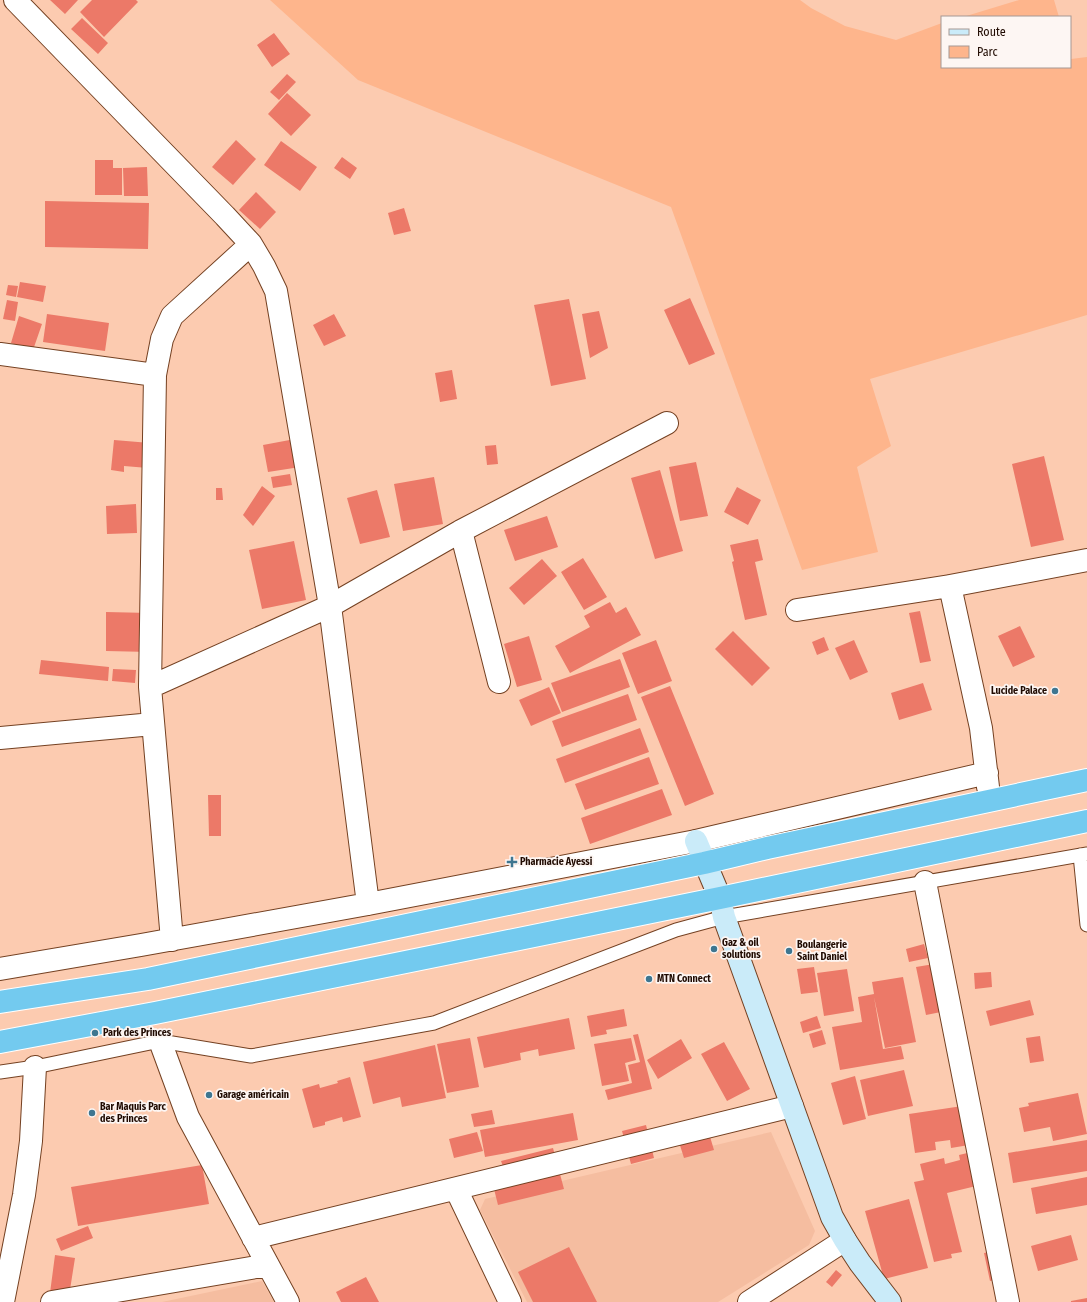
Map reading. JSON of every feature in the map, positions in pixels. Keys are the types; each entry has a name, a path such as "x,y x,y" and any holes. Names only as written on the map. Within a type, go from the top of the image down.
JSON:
{"highway":[{"path":"0,1002 148,979 704,863 767,848 1087,780"},
{"path":"0,1042 722,908 1087,822"}],"main road":[{"path":"696,841 722,908 832,1217 860,1263 890,1302"}],"street":[{"path":"15,0 251,244 276,291 330,606 368,904"},
{"path":"172,940 150,687 155,375 162,339 172,316 251,244"},
{"path":"0,354 155,375"},
{"path":"150,687 330,606 462,531 668,423"},
{"path":"462,531 499,682"},
{"path":"797,610 950,586 1087,560"},
{"path":"950,586 981,728 989,801"},
{"path":"0,738 153,724"},
{"path":"0,969 172,940 368,904 696,841 987,773"},
{"path":"926,882 1008,1302"},
{"path":"160,1042 188,1117 288,1302"},
{"path":"8,1298 29,1156 35,1067"},
{"path":"253,1238 792,1106"},
{"path":"456,1189 510,1302"},
{"path":"749,1302 845,1240"},
{"path":"52,1302 268,1265"}],"lane":[{"path":"0,1072 35,1067 160,1042 251,1056 434,1023 676,930 722,908 926,882 1083,855 1087,925"}],"shaded area":[{"path":"771,1132 815,1231 809,1245 718,1302 527,1302 480,1210 485,1199"},
{"path":"262,1281 274,1302 162,1302"}],"green space":[{"path":"270,0 800,0 811,8 845,26 896,40 941,23 941,68 1071,68 1071,59 1087,57 1087,315 870,379 891,446 857,467 878,552 802,570 671,207 358,80"},
{"path":"1019,0 1054,0 1059,16 966,16"}],"building":[{"path":"50,0 78,0 65,14"},
{"path":"92,0 136,0 138,2 104,37 80,12"},
{"path":"82,18 108,43 98,54 71,29"},
{"path":"274,33 290,54 272,67 257,45"},
{"path":"287,74 296,82 279,100 270,92"},
{"path":"287,93 311,115 291,136 268,114"},
{"path":"236,140 256,159 233,185 212,167"},
{"path":"281,141 317,167 300,191 264,165"},
{"path":"342,157 357,168 350,179 334,168"},
{"path":"95,160 113,160 113,168 122,168 122,195 95,195"},
{"path":"147,167 148,196 124,196 123,168"},
{"path":"256,192 276,212 260,229 239,210"},
{"path":"45,201 149,203 148,249 45,247"},
{"path":"404,208 411,231 394,235 388,213"},
{"path":"20,282 46,286 43,302 17,297"},
{"path":"8,285 18,286 16,297 6,295"},
{"path":"690,298 715,354 689,365 664,310"},
{"path":"569,299 586,379 551,386 534,305"},
{"path":"7,300 18,302 15,321 3,319"},
{"path":"599,311 608,348 590,358 582,314"},
{"path":"47,314 109,323 105,351 43,342"},
{"path":"334,314 346,336 324,346 313,325"},
{"path":"19,316 42,324 33,350 11,343"},
{"path":"452,370 457,399 440,402 435,373"},
{"path":"295,439 300,467 268,472 263,445"},
{"path":"114,440 150,443 148,468 124,466 124,472 111,470"},
{"path":"496,445 498,464 487,465 485,446"},
{"path":"1044,456 1064,540 1031,547 1012,464"},
{"path":"696,462 708,516 680,521 669,467"},
{"path":"660,470 683,551 655,559 631,478"},
{"path":"290,474 292,485 273,488 271,477"},
{"path":"434,477 443,524 403,531 394,484"},
{"path":"262,486 275,496 253,526 243,515"},
{"path":"737,487 761,500 748,525 724,512"},
{"path":"216,488 222,488 223,500 216,500"},
{"path":"377,490 390,537 360,544 347,498"},
{"path":"136,504 137,533 107,534 106,506"},
{"path":"547,516 558,547 515,561 504,530"},
{"path":"758,539 763,560 755,562 767,615 745,620 732,562 734,561 730,545"},
{"path":"294,541 306,600 262,609 249,550"},
{"path":"583,558 607,597 584,610 561,572"},
{"path":"542,559 557,576 524,605 509,588"},
{"path":"610,602 616,613 626,607 641,635 570,673 555,646 590,627 584,616"},
{"path":"920,611 931,661 920,663 909,613"},
{"path":"106,612 150,613 150,652 106,651"},
{"path":"1020,626 1035,657 1013,667 998,636"},
{"path":"733,631 770,668 752,686 715,649"},
{"path":"529,636 542,680 517,687 504,644"},
{"path":"824,637 829,650 817,655 812,642"},
{"path":"656,640 672,681 638,694 622,653"},
{"path":"854,640 868,672 850,680 835,648"},
{"path":"620,659 630,687 562,712 551,683"},
{"path":"41,660 109,667 108,681 39,674"},
{"path":"113,669 136,670 135,683 112,681"},
{"path":"923,683 932,710 899,720 891,693"},
{"path":"670,686 714,794 685,806 641,697"},
{"path":"549,687 561,713 531,726 519,700"},
{"path":"628,694 637,720 562,747 552,721"},
{"path":"640,728 649,752 565,783 556,759"},
{"path":"649,757 659,784 585,810 575,784"},
{"path":"662,789 672,815 590,844 581,818"},
{"path":"208,795 221,795 221,836 209,836"},
{"path":"924,944 928,958 909,962 906,949"},
{"path":"946,962 956,1009 926,1015 916,967"},
{"path":"814,967 818,992 801,994 797,969"},
{"path":"847,969 854,1011 824,1016 817,973"},
{"path":"991,972 992,987 975,989 974,973"},
{"path":"903,977 916,1042 885,1048 874,997 883,1049 901,1046 904,1059 840,1070 832,1027 862,1022 858,997 874,994 872,982"},
{"path":"1030,1000 1034,1015 990,1026 986,1011"},
{"path":"624,1009 627,1026 606,1030 607,1034 591,1037 587,1016"},
{"path":"817,1016 821,1028 803,1033 800,1022"},
{"path":"569,1018 575,1049 539,1056 538,1049 520,1053 521,1060 484,1068 477,1037"},
{"path":"822,1030 826,1044 813,1048 809,1034"},
{"path":"638,1034 652,1089 608,1100 605,1090 632,1083 628,1065 640,1062 633,1035"},
{"path":"1040,1036 1044,1061 1030,1063 1026,1038"},
{"path":"470,1038 479,1087 447,1093 437,1044"},
{"path":"631,1038 636,1060 625,1063 629,1081 602,1086 594,1044"},
{"path":"681,1039 692,1058 658,1079 647,1060"},
{"path":"724,1042 750,1089 727,1101 701,1054"},
{"path":"435,1045 446,1098 402,1107 400,1097 373,1104 363,1062"},
{"path":"904,1070 913,1106 868,1116 860,1080"},
{"path":"855,1076 866,1119 843,1125 831,1083"},
{"path":"350,1077 361,1117 343,1122 342,1117 325,1122 325,1125 313,1128 302,1089 319,1084 320,1088 338,1083 337,1081"},
{"path":"1078,1093 1087,1134 1053,1141 1050,1127 1024,1132 1019,1108 1029,1106 1028,1103"},
{"path":"969,1105 975,1144 951,1148 950,1140 935,1142 936,1150 915,1153 909,1114"},
{"path":"492,1110 495,1124 474,1127 471,1114"},
{"path":"573,1113 578,1140 485,1157 480,1130"},
{"path":"646,1125 654,1158 631,1164 622,1131"},
{"path":"708,1130 714,1150 684,1158 678,1139"},
{"path":"477,1132 483,1151 454,1158 449,1139"},
{"path":"1087,1140 1087,1171 1013,1183 1008,1153"},
{"path":"553,1148 564,1189 498,1205 490,1173 504,1169 501,1161"},
{"path":"984,1149 993,1182 947,1193 962,1252 951,1254 952,1258 934,1262 914,1182 924,1180 920,1164 944,1158 945,1164 960,1160 959,1155"},
{"path":"202,1165 209,1204 78,1226 71,1187"},
{"path":"1087,1177 1087,1205 1036,1214 1031,1188"},
{"path":"909,1199 928,1268 884,1279 865,1211"},
{"path":"88,1226 93,1238 61,1251 56,1239"},
{"path":"1071,1235 1078,1260 1038,1271 1031,1246"},
{"path":"569,1247 597,1302 533,1302 518,1272"},
{"path":"1000,1250 1005,1278 990,1281 984,1253"},
{"path":"55,1255 75,1258 69,1296 50,1293"},
{"path":"836,1270 842,1275 832,1287 826,1282"},
{"path":"366,1277 379,1302 341,1302 336,1292"},
{"path":"1087,1298 1087,1302 1071,1302 1071,1301"}],"place":[{"name":"Lucide Palace","path":"1055,691"},
{"name":"Pharmacie Ayessi","path":"512,862"},
{"name":"Gaz & oil solutions","path":"714,949"},
{"name":"Boulangerie Saint Daniel","path":"789,951"},
{"name":"MTN Connect","path":"649,979"},
{"name":"Park des Princes","path":"95,1033"},
{"name":"Garage américain","path":"209,1095"},
{"name":"Bar Maquis Parc des Princes","path":"92,1113"}]}
